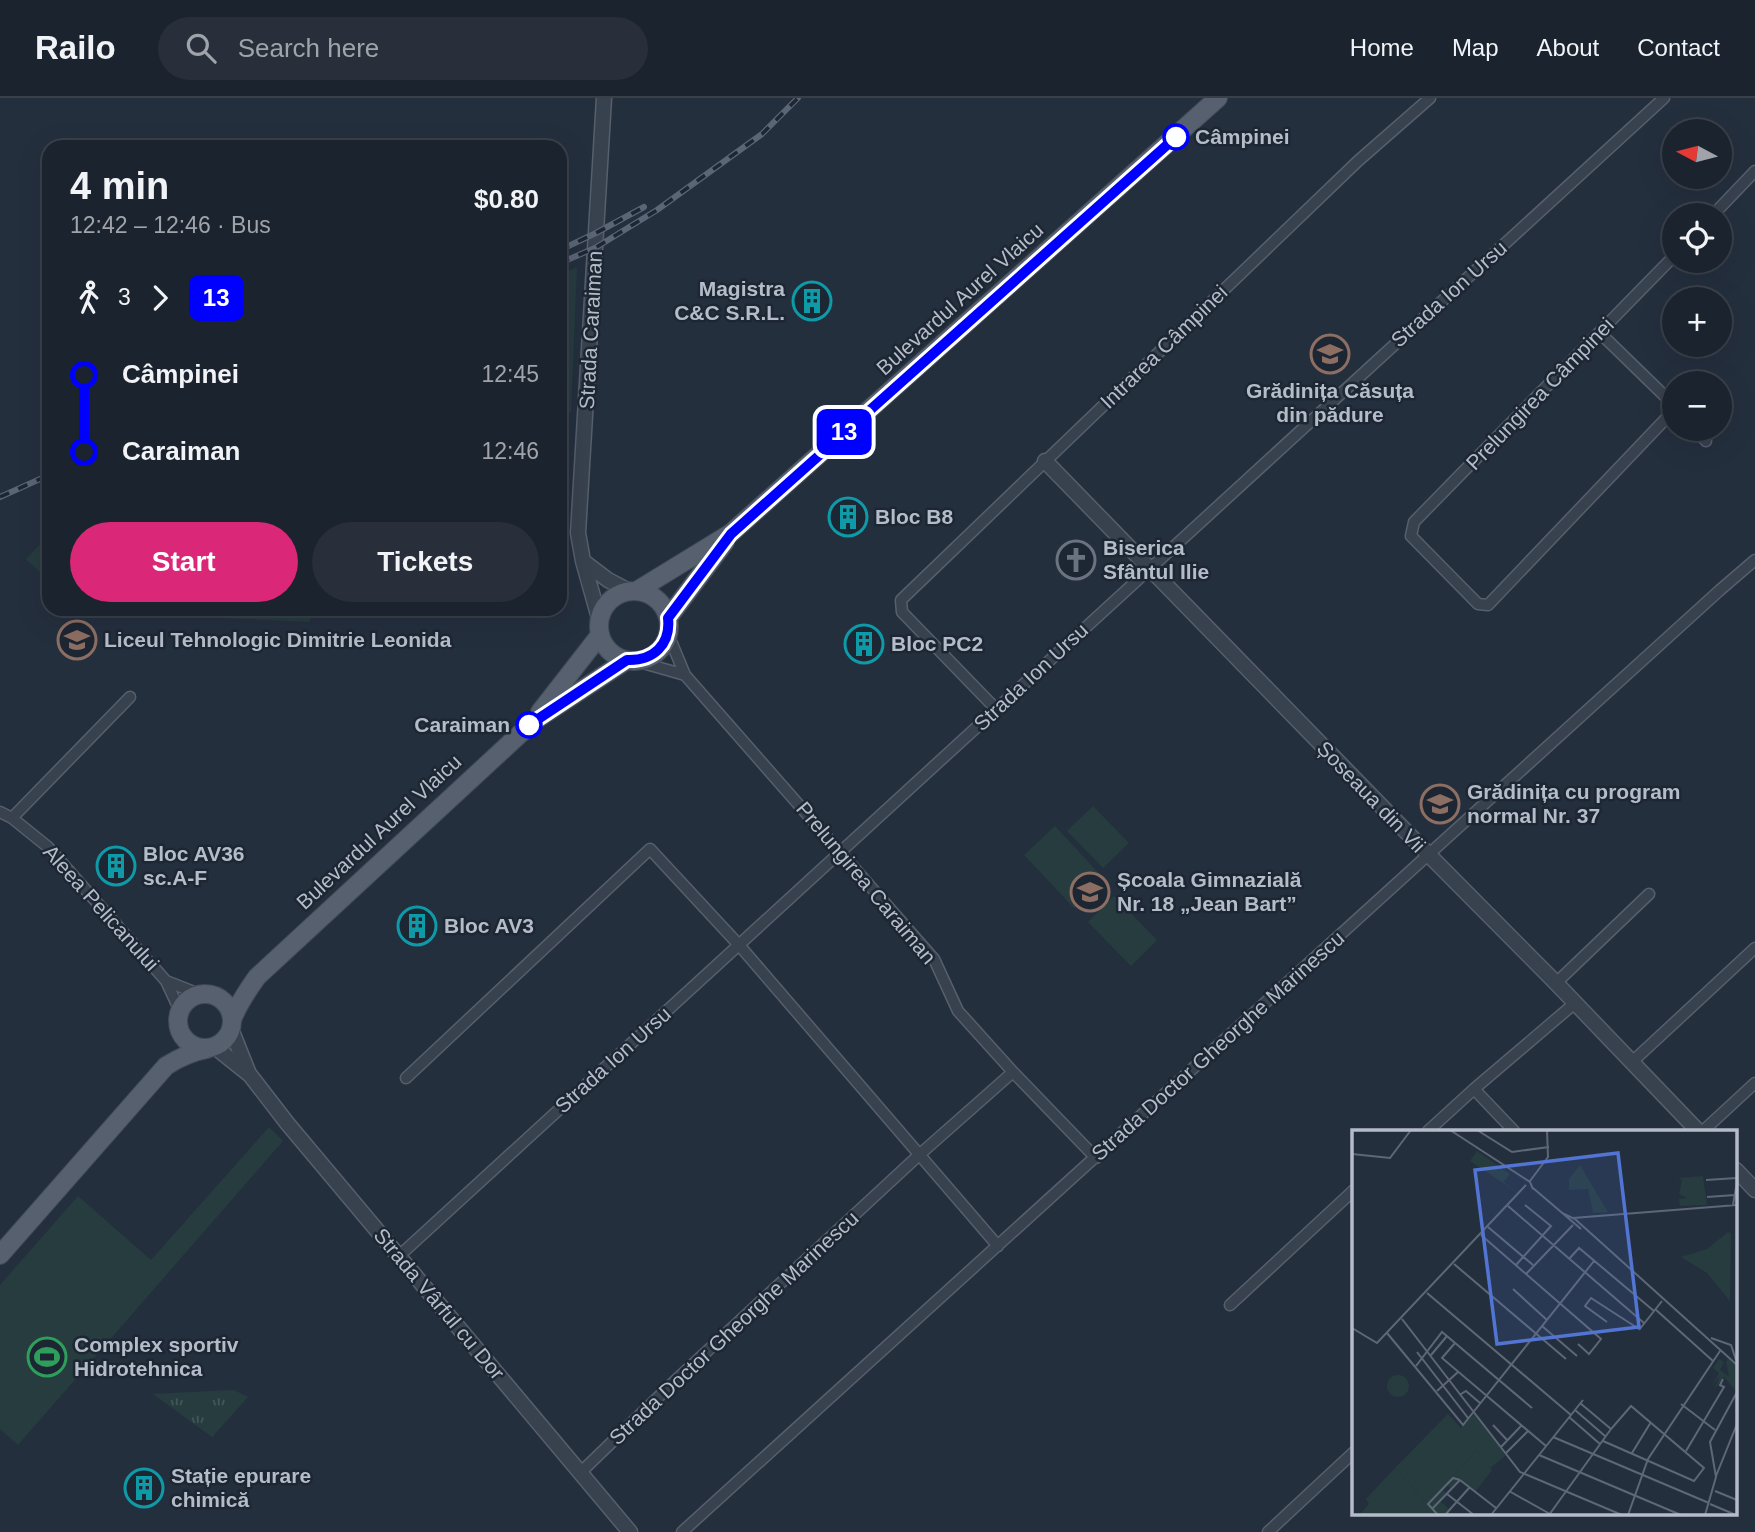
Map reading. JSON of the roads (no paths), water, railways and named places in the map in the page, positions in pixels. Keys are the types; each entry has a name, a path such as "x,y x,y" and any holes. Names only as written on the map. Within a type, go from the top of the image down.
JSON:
{"main road":[{"name":"Bulevardul Aurel Vlaicu","path":"633,591 731,534 1218,98"},
{"name":"Bulevardul Aurel Vlaicu","path":"668,626 731,534"},
{"path":"633,591 649,594 662,605 668,626 666,641 658,651 648,658 632,661 615,656 606,648 600,626 604,606 611,598 633,591"},
{"name":"Bulevardul Aurel Vlaicu","path":"534,720 600,626"},
{"name":"Bulevardul Aurel Vlaicu","path":"232,1024 237,1008 257,977 534,720 632,661"},
{"name":"Bulevardul Aurel Vlaicu","path":"205,994 223,991 257,977"},
{"path":"0,1255 166,1066 173,1051 184,1003 205,994 226,1003 231,1011 232,1024 228,1037 211,1048 191,1051 166,1066"},
{"path":"179,1019 182,1037 189,1044 198,1048 211,1048"}],"street":[{"name":"Strada Caraiman","path":"600,626 578,533 604,98"},
{"name":"Intrarea Câmpinei","path":"996,709 902,612 901,600 1358,161 1430,98"},
{"name":"Strada Ion Ursu","path":"399,1256 1664,98"},
{"path":"1724,203 1755,171"},
{"name":"Prelungirea Câmpinei","path":"1662,269 1414,523 1411,536 1478,604 1488,605 1662,421"},
{"path":"1600,333 1662,394"},
{"name":"Șoseaua din Vii","path":"1045,461 1699,1130"},
{"name":"Strada Doctor Gheorghe Marinescu","path":"682,1532 1755,560"},
{"path":"583,561 608,580 633,591"},
{"name":"Prelungirea Caraiman","path":"668,626 685,675 934,959 958,1011 1096,1157"},
{"path":"632,661 685,675"},
{"path":"12,818 130,697"},
{"name":"Aleea Pelicanului","path":"0,812 12,818 48,847 166,981 179,1019"},
{"path":"406,1078 650,849 739,945 998,1246"},
{"path":"1556,982 1649,894"},
{"path":"1632,1062 1755,948"},
{"name":"Aleea Pelicanului","path":"166,981 205,994"},
{"path":"1429,1130 1575,1003"},
{"name":"Strada Vârful cu Dor","path":"232,1024 250,1075"},
{"name":"Strada Vârful cu Dor","path":"211,1048 250,1075 630,1532"},
{"name":"Strada Doctor Gheorghe Marinescu","path":"580,1473 677,1379 919,1155 1013,1072"},
{"path":"1701,1130 1755,1083"},
{"path":"1474,1089 1513,1130"},
{"path":"1738,1172 1755,1190"},
{"path":"1230,1305 1352,1192"},
{"path":"1268,1532 1352,1454"}],"railway":[{"path":"567,260 595,248 657,210 762,134 798,98"},
{"path":"567,247 644,207"},
{"path":"0,497 42,478"}],"place":[{"name":"Câmpinei","path":"1176,137"},
{"name":"Magistra C&C S.R.L.","path":"812,301"},
{"name":"Grădinița Căsuța din pădure","path":"1330,354"},
{"name":"Bloc B8","path":"848,517"},
{"name":"Biserica Sfântul Ilie","path":"1076,560"},
{"name":"Liceul Tehnologic Dimitrie Leonida","path":"77,640"},
{"name":"Bloc PC2","path":"864,644"},
{"name":"Caraiman","path":"529,725"},
{"name":"Grădinița cu program normal Nr. 37","path":"1440,804"},
{"name":"Bloc AV36 sc.A-F","path":"116,866"},
{"name":"Școala Gimnazială Nr. 18 „Jean Bart”","path":"1090,892"},
{"name":"Bloc AV3","path":"417,926"},
{"name":"Complex sportiv Hidrotehnica","path":"47,1357"},
{"name":"Stație epurare chimică","path":"144,1488"}]}
